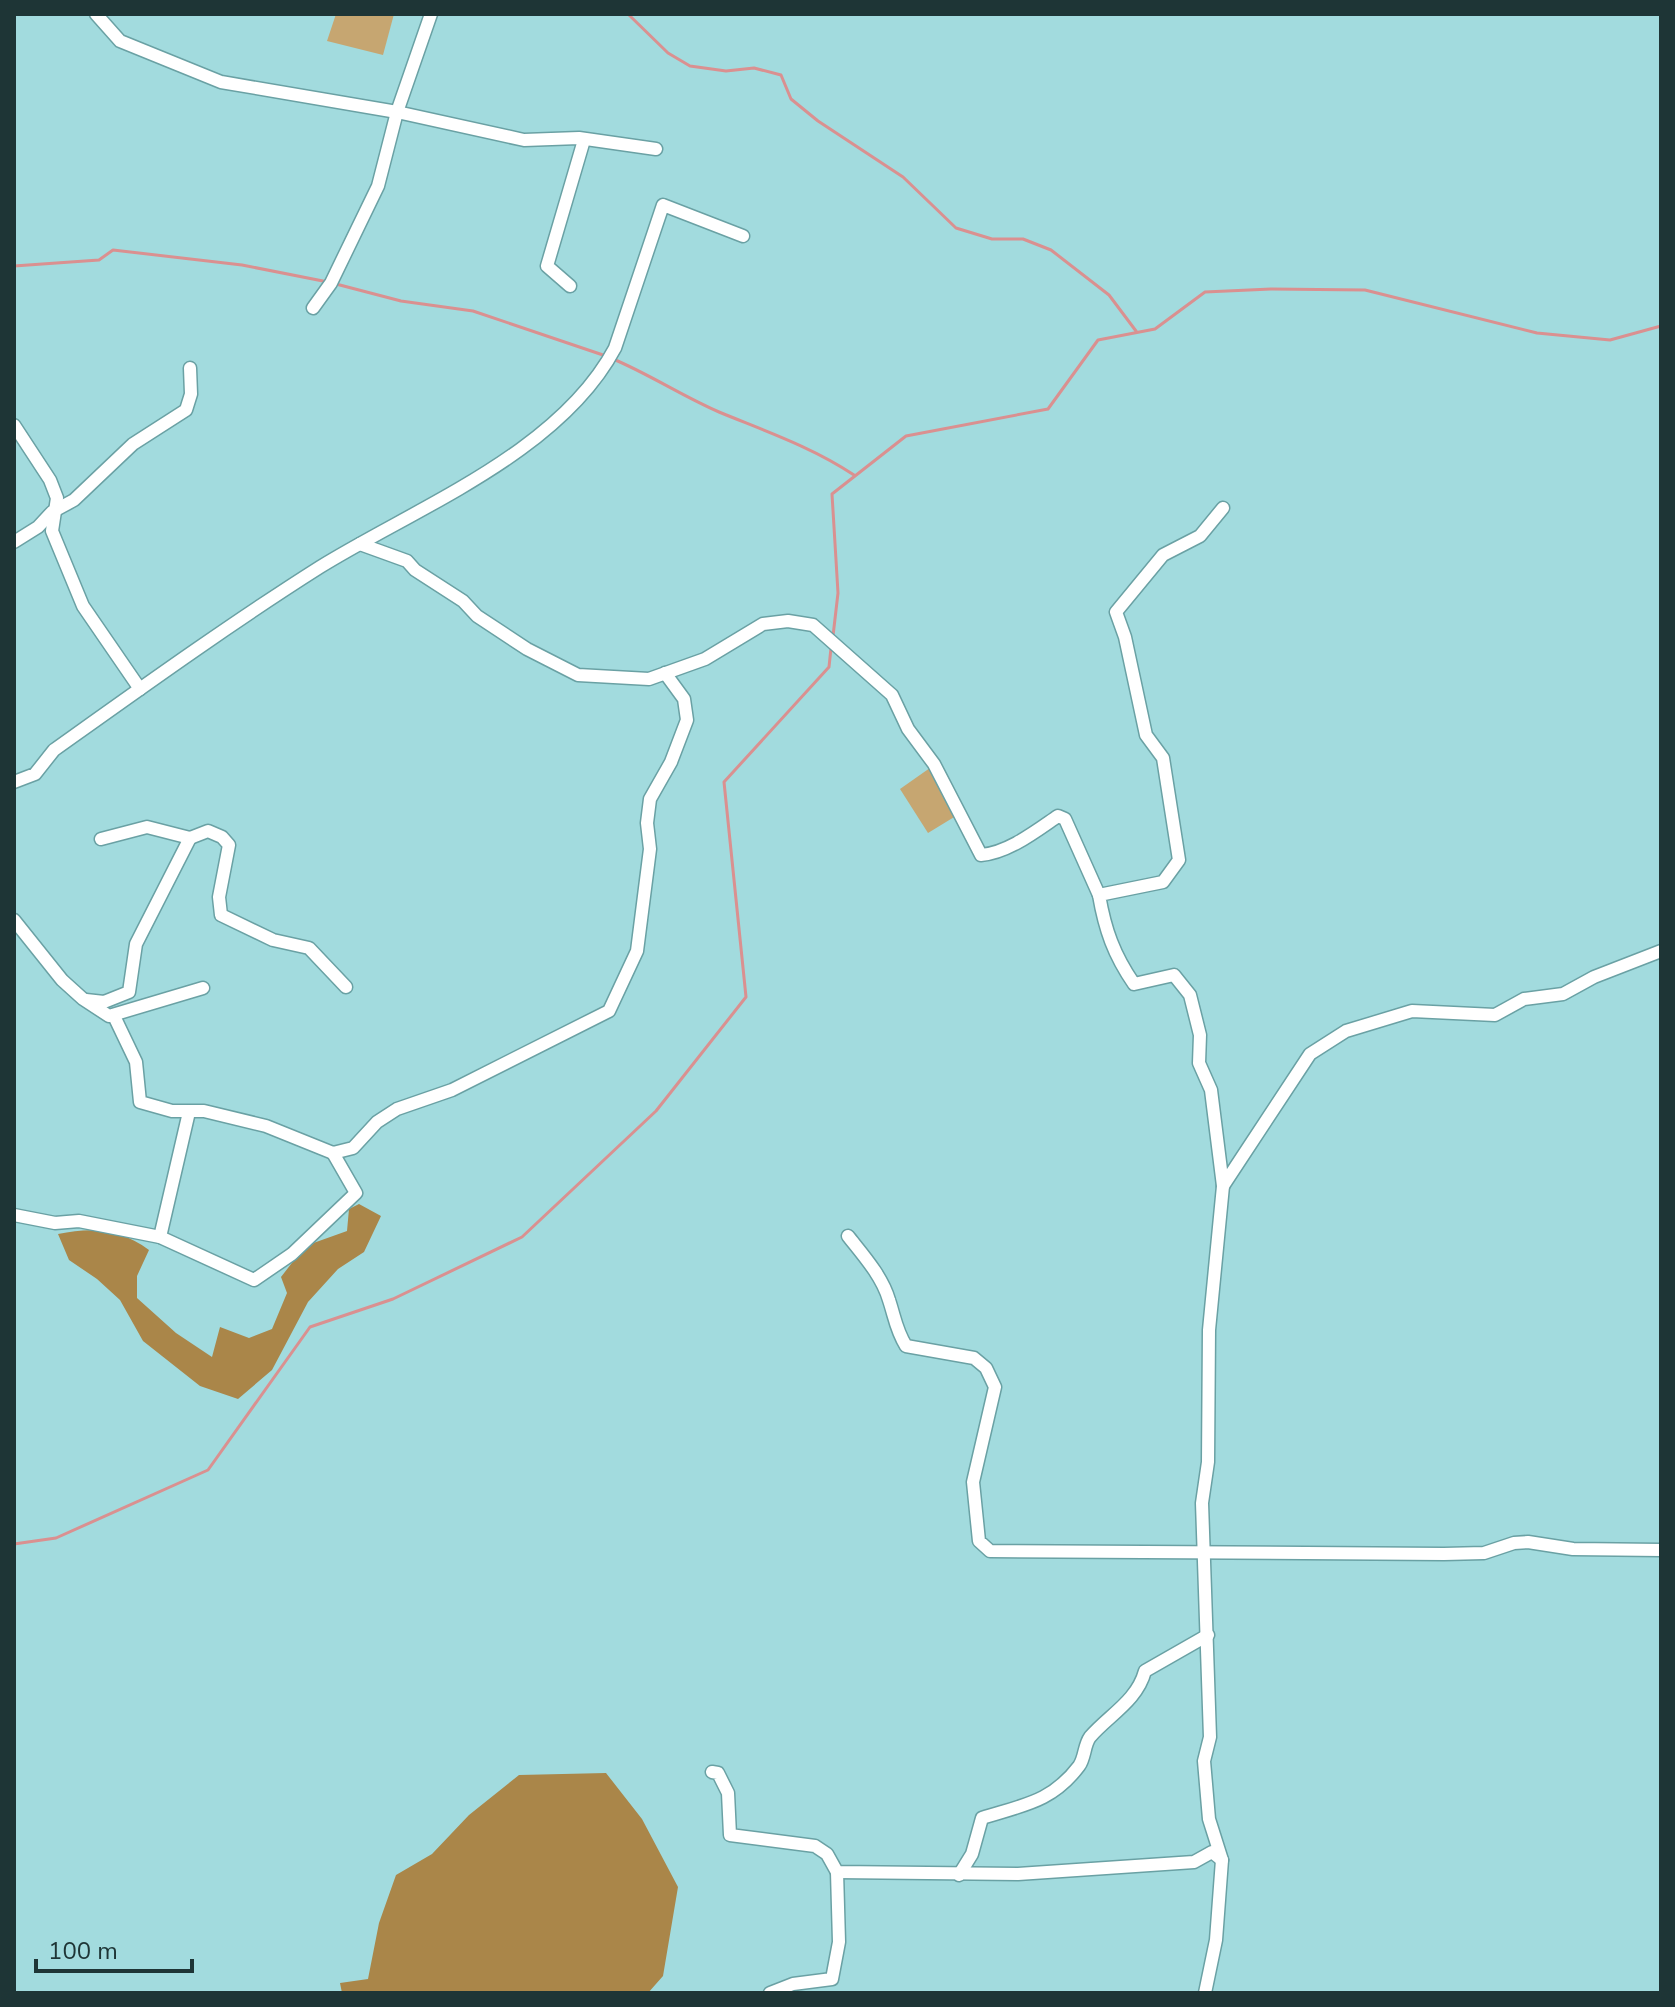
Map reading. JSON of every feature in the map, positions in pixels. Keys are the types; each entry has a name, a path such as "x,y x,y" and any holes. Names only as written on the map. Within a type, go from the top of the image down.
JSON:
{"street":[{"path":"96,14 120,41 221,82 397,112 524,140 584,140 656,149"},
{"path":"313,308 331,283 368,209 431,14"},
{"path":"570,286 547,266 584,140"},
{"path":"14,782 35,774 54,750 140,689 360,544 546,431 607,363 615,348 663,205 743,236"},
{"path":"14,542 52,512 74,500 133,444 186,410 191,394 190,368"},
{"path":"14,425 50,480 57,498 52,512 52,531 83,606 140,689"},
{"path":"1099,895 1163,882 1179,860 1163,758 1146,735 1125,637 1116,612 1163,555 1200,536 1223,508"},
{"path":"360,544 407,561 415,570 463,601 477,616 527,649 578,675 649,679 705,659 763,624 788,621 813,625 892,695 908,729 934,764 981,855 991,854 1030,836 1058,816 1065,819 1099,895 1112,948 1134,984 1174,975 1190,995 1200,1035 1199,1063 1211,1090 1223,1186 1209,1330 1208,1462 1202,1503 1210,1737 1204,1761 1209,1819 1222,1860 1216,1940 1205,1993"},
{"path":"14,920 35,949 83,999 114,1016 136,1062 140,1102 189,1112 204,1111 266,1126 333,1153 353,1148 377,1122 397,1109 452,1090 609,1011 637,951 650,849 647,823 650,799 671,762 687,720 684,699 665,673"},
{"path":"101,839 147,827 190,838 208,831 222,837 229,845 219,897 221,915 273,940 309,948 346,987"},
{"path":"83,999 104,1002 129,992 136,944 190,838"},
{"path":"1223,1186 1310,1054 1346,1031 1412,1011 1495,1015 1524,999 1563,994 1594,977 1661,951"},
{"path":"114,1016 203,988"},
{"path":"160,1237 189,1112"},
{"path":"14,1215 55,1223 79,1221 160,1237 254,1280 292,1254 356,1193 333,1153"},
{"path":"848,1236 872,1267 889,1298 895,1329 906,1346 974,1358 986,1368 995,1387 973,1482 979,1541 990,1551 1484,1553 1514,1543 1528,1542 1573,1549 1661,1550"},
{"path":"959,1875 972,1854 982,1818 1056,1791 1082,1762 1088,1739 1119,1713 1142,1682 1145,1671 1208,1635"},
{"path":"712,1772 718,1773 728,1793 730,1835 815,1846 827,1854 837,1872 839,1942 832,1979 793,1984 770,1993"},
{"path":"837,1872 959,1875 1194,1862 1212,1852 1222,1860"}],"shaded area":[{"path":"336,14 394,14 383,55 327,41"},
{"path":"937,763 964,811 928,833 900,789"},
{"path":"359,1204 381,1216 364,1252 338,1269 308,1302 272,1370 238,1399 200,1386 143,1341 120,1300 69,1260 58,1234 82,1230 105,1231 127,1237 149,1250 137,1276 137,1298 176,1333 212,1357 220,1327 249,1338 272,1329 287,1293 281,1277 305,1246 347,1231 349,1209"},
{"path":"606,1773 642,1819 678,1887 663,1976 648,1993 342,1993 340,1983 368,1979 379,1923 396,1875 432,1854 469,1815 519,1775"}],"waterway":[{"path":"628,14 668,53 690,66 726,71 754,68 781,75 791,99 818,121 903,177 956,228 992,239 1023,239 1051,250 1109,295 1136,331"},
{"path":"14,266 99,260 113,250 242,265 328,282"},
{"path":"336,284 401,301 473,311 606,356"},
{"path":"833,636 838,593 832,494 906,436 1048,409 1098,340 1155,329 1205,292 1365,290 1537,333 1610,340 1661,326"},
{"path":"613,359 705,406 805,448 854,475"},
{"path":"14,1544 56,1538 208,1470 310,1327 393,1299 522,1237 656,1111 746,997 724,782 829,667 831,648"}]}
